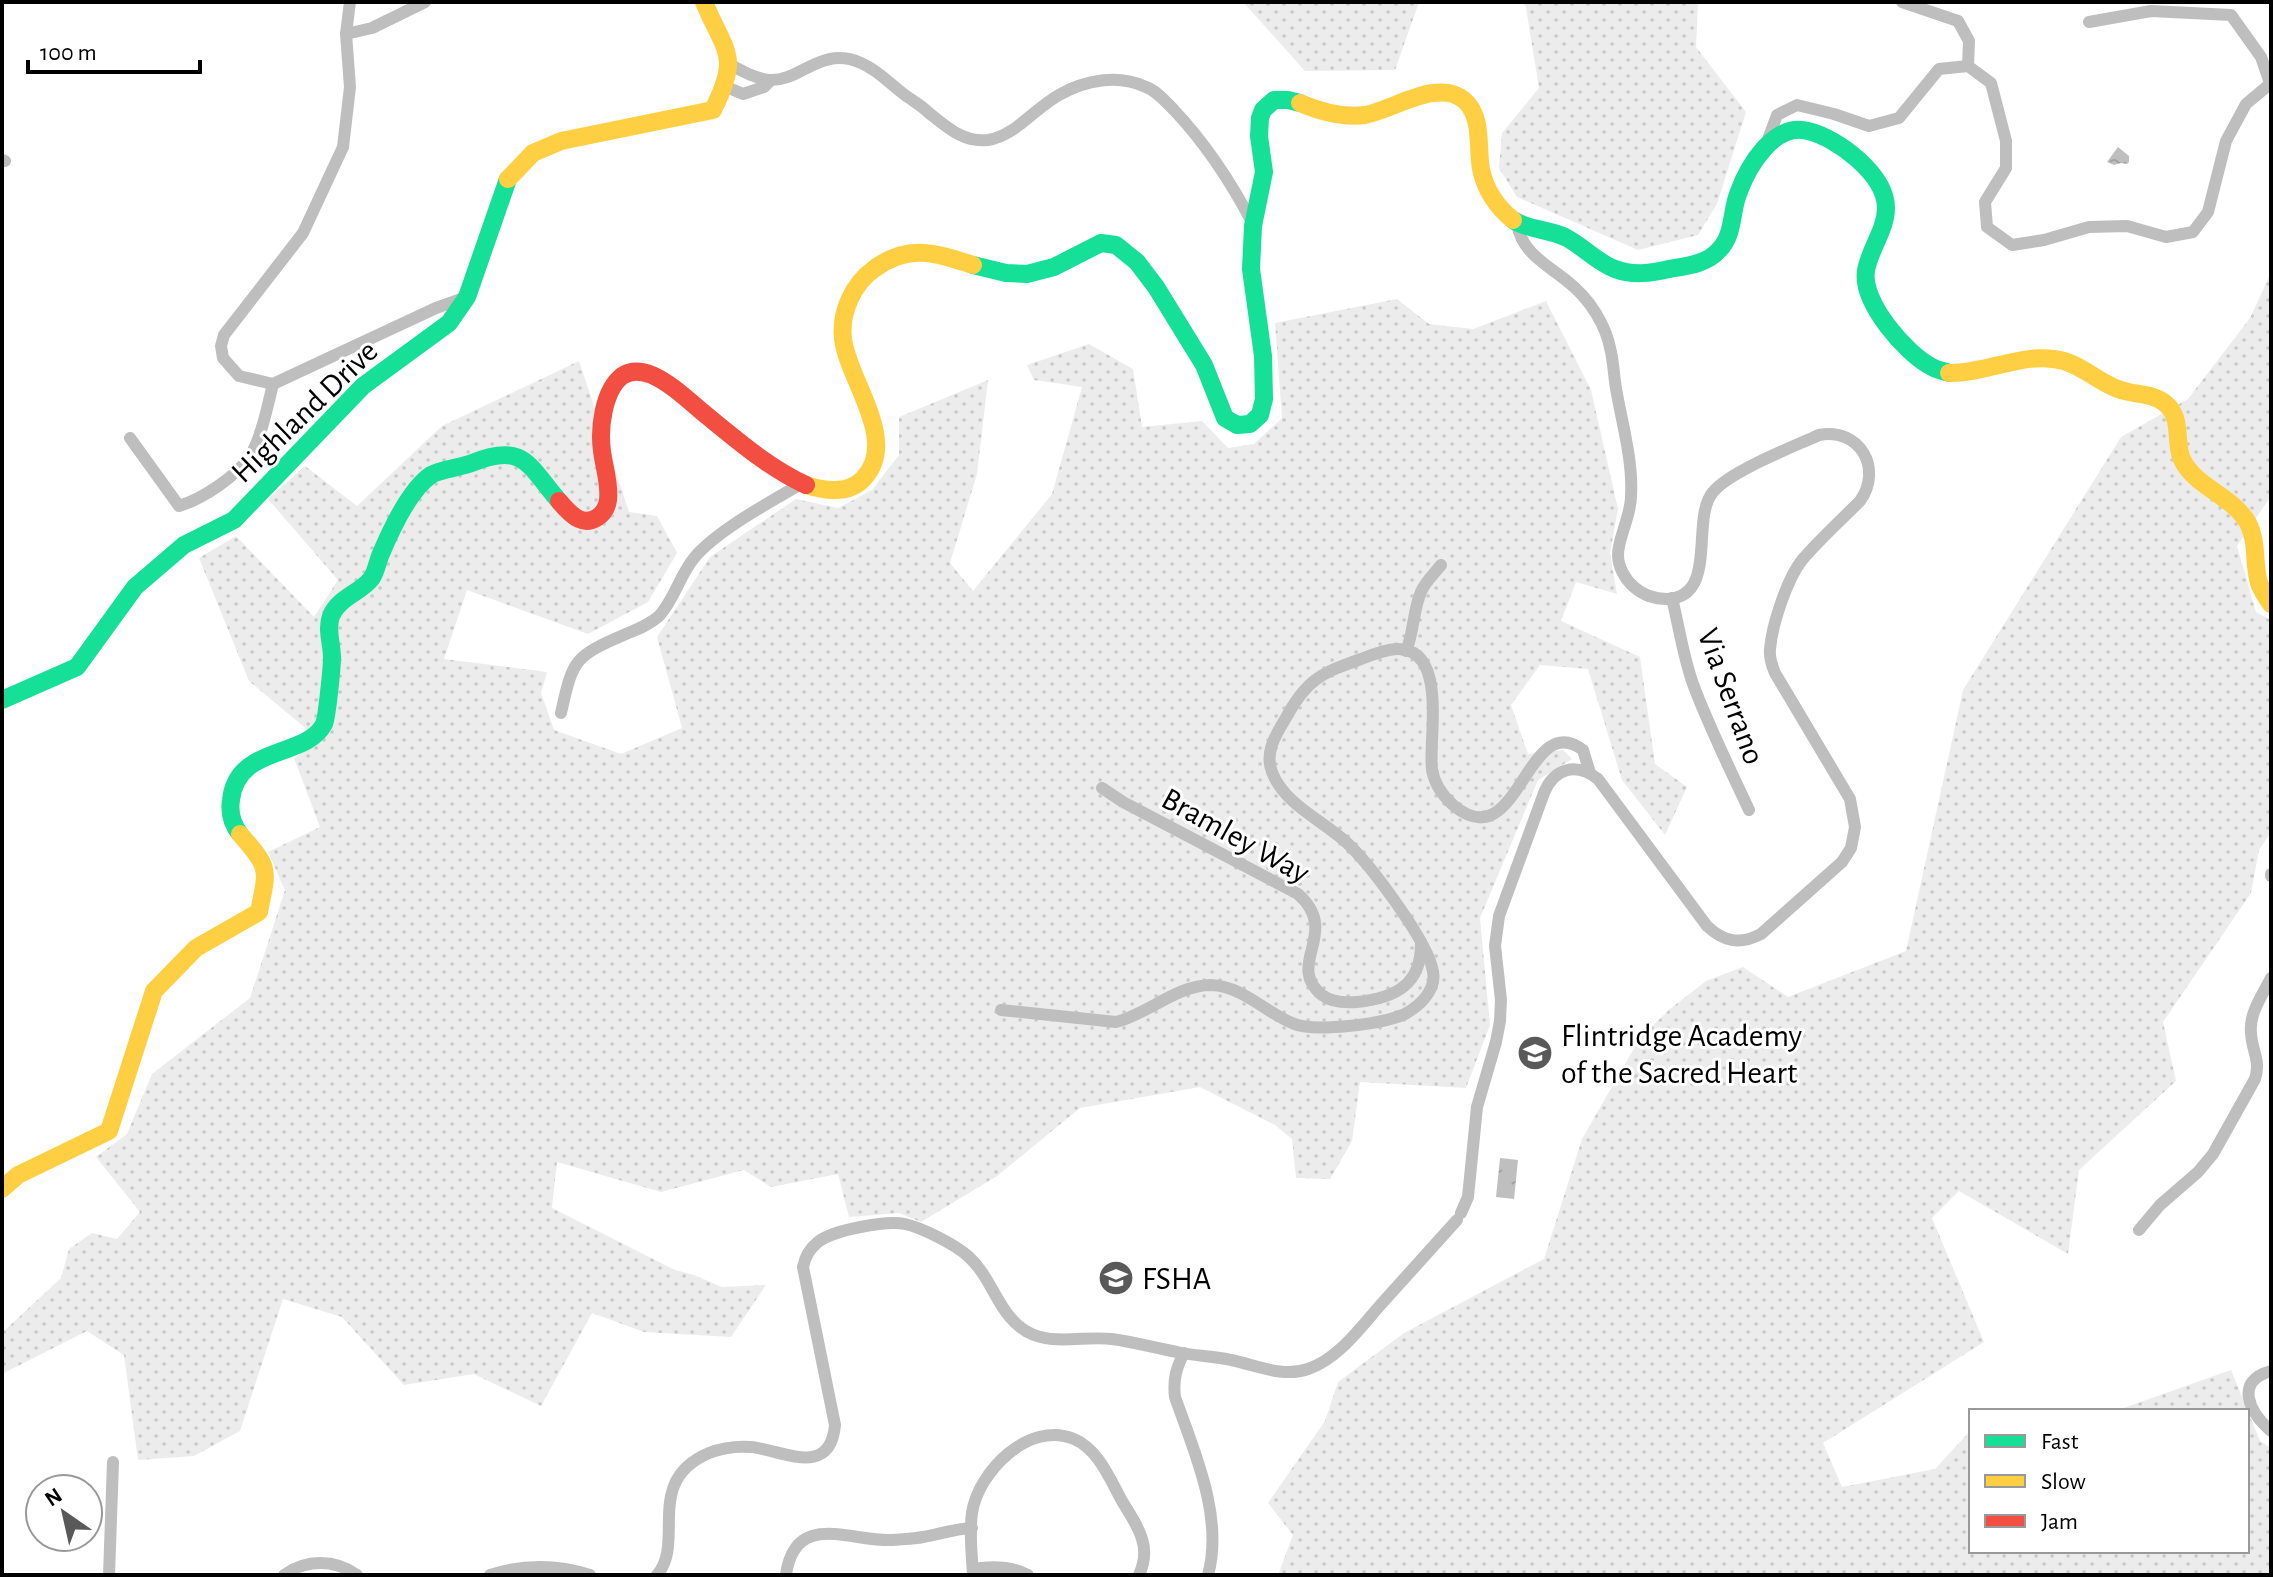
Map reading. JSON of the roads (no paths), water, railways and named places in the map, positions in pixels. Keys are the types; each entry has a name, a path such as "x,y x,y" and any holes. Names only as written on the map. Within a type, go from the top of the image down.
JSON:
{"street":[{"path":"350,2 346,34 350,87 343,147 303,233 224,335 221,346 223,358 239,376 273,384 436,308 467,297"},
{"path":"346,34 372,28 425,2"},
{"path":"704,2 727,52 729,64 724,86 743,94 764,87 771,80"},
{"path":"1902,2 1958,21 1969,41 1968,66"},
{"path":"2,1189 18,1175 109,1131 154,991 196,948 259,912 265,869 256,852 241,839 231,821 230,798 237,776 254,762 310,738 326,723 332,659 329,624 334,608 371,579 404,507 433,473 506,453 521,458 537,471 568,513 579,521 590,522 600,517 608,497 601,437 604,410 615,383 625,374 639,371 670,385 774,470 818,489 848,488 862,481 873,467 876,449 874,426 866,400 844,345 842,326 846,307 857,285 871,269 910,251 929,252 1016,275 1057,267 1097,244 1108,242 1119,246 1147,274 1203,361 1224,417 1243,426 1255,421 1262,411 1264,362 1252,281 1253,224 1264,180 1259,118 1265,107 1285,98 1315,111 1361,115 1435,93 1446,91 1457,95 1466,101 1474,113 1479,142 1478,162 1483,181 1499,206 1517,224 1567,237 1606,266 1624,272 1646,273 1697,264 1721,249 1733,223 1734,204 1767,142 1777,115 1797,105 1869,126 1899,118 1939,69 1968,66 1991,83 2006,141 2006,168 1985,202 1987,227 2012,245 2044,240 2089,227 2127,226 2166,237 2193,232 2208,212 2226,141 2246,104 2270,83 2261,57 2231,15 2151,11 2089,22"},
{"path":"729,64 751,75 771,80 790,76 815,62 844,58 862,63 959,136 975,140 989,140 1008,133 1059,95 1082,85 1107,79 1131,81 1149,88 1197,134 1232,183 1253,224"},
{"name":"Highland Drive","path":"2,700 77,667 135,587 184,545 234,520 363,386 449,323 467,297 508,178 533,153 561,141 713,110 724,86"},
{"path":"1767,142 1780,132 1793,128 1809,130 1851,154 1879,185 1886,211 1865,272 1866,286 1885,321 1916,356 1931,367 1962,374 2035,358 2054,358 2073,362 2122,391 2145,393 2162,400 2171,408 2177,427 2179,455 2187,467 2232,504 2250,525 2257,555 2257,584 2271,604"},
{"path":"657,1575 666,1561 672,1491 687,1467 709,1453 740,1447 754,1447 804,1459 821,1453 831,1441 835,1425 803,1267 811,1248 829,1236 873,1224 894,1223 913,1226 945,1241 969,1257 986,1278 1005,1313 1023,1330 1035,1335 1057,1339 1106,1338 1135,1342 1228,1359 1272,1371 1312,1368 1342,1348 1459,1216 1468,1197 1477,1107 1500,1021 1495,946 1499,916 1547,784 1561,771 1579,769 1590,773 1607,790 1679,884 1707,926 1724,938 1735,941 1742,942 1761,934 1842,862 1851,848 1855,827 1850,799 1775,673 1769,651 1792,576 1800,562 1867,491 1868,460 1860,448 1839,433 1819,435 1740,472 1712,492 1706,504 1695,582 1682,595 1672,598 1643,594 1626,580 1618,555 1628,522 1632,492 1607,335 1580,293 1527,249 1519,237 1517,224"},
{"path":"130,438 179,506 191,502 204,497 250,456 273,384"},
{"path":"561,713 568,679 578,661 590,649 648,624 661,614 694,558 742,520 801,484"},
{"path":"1406,651 1419,595 1441,565"},
{"name":"Via Serrano","path":"1672,598 1692,682 1749,810"},
{"path":"1001,1010 1116,1022 1193,988 1219,986 1232,989 1292,1024 1312,1029 1370,1022 1407,1013 1416,1007 1430,991 1433,981 1433,970 1421,942 1368,865 1346,842 1287,795 1277,782 1269,760 1273,739 1296,699 1314,679 1325,673 1396,649 1414,654 1430,682 1432,769 1436,783 1451,804 1473,817 1483,819 1499,811 1541,755 1559,743 1569,742 1583,750 1590,773"},
{"name":"Bramley Way","path":"1102,788 1305,900 1317,931 1309,958 1309,976 1325,998 1338,1002 1362,1002 1392,996 1401,990 1415,971 1420,959 1421,942"},
{"path":"2139,1230 2213,1154 2255,1079 2259,1068 2252,1045 2252,1016 2271,978"},
{"path":"1184,1353 1178,1365 1175,1397 1200,1468 1210,1513 1213,1557 1208,1575"},
{"path":"2271,1371 2262,1373 2248,1391 2256,1415 2271,1431"},
{"path":"1028,1575 990,1566 973,1572 972,1514 980,1490 1007,1452 1042,1436 1068,1437 1085,1445 1099,1461 1143,1540 1144,1553 1139,1575"},
{"path":"109,1575 113,1462"},
{"path":"786,1575 787,1564 797,1547 825,1532 885,1540 972,1528"},
{"path":"284,1575 301,1566 328,1563 340,1565 357,1575"},
{"path":"490,1575 541,1565 590,1575"}],"water":[{"path":"2118,147 2129,156 2127,164 2107,162"},
{"path":"1500,1158 1518,1160 1514,1199 1496,1197"}],"place":[{"name":"Flintridge Academy of the Sacred Heart","path":"1535,1053"},
{"name":"FSHA","path":"1116,1278"}]}
